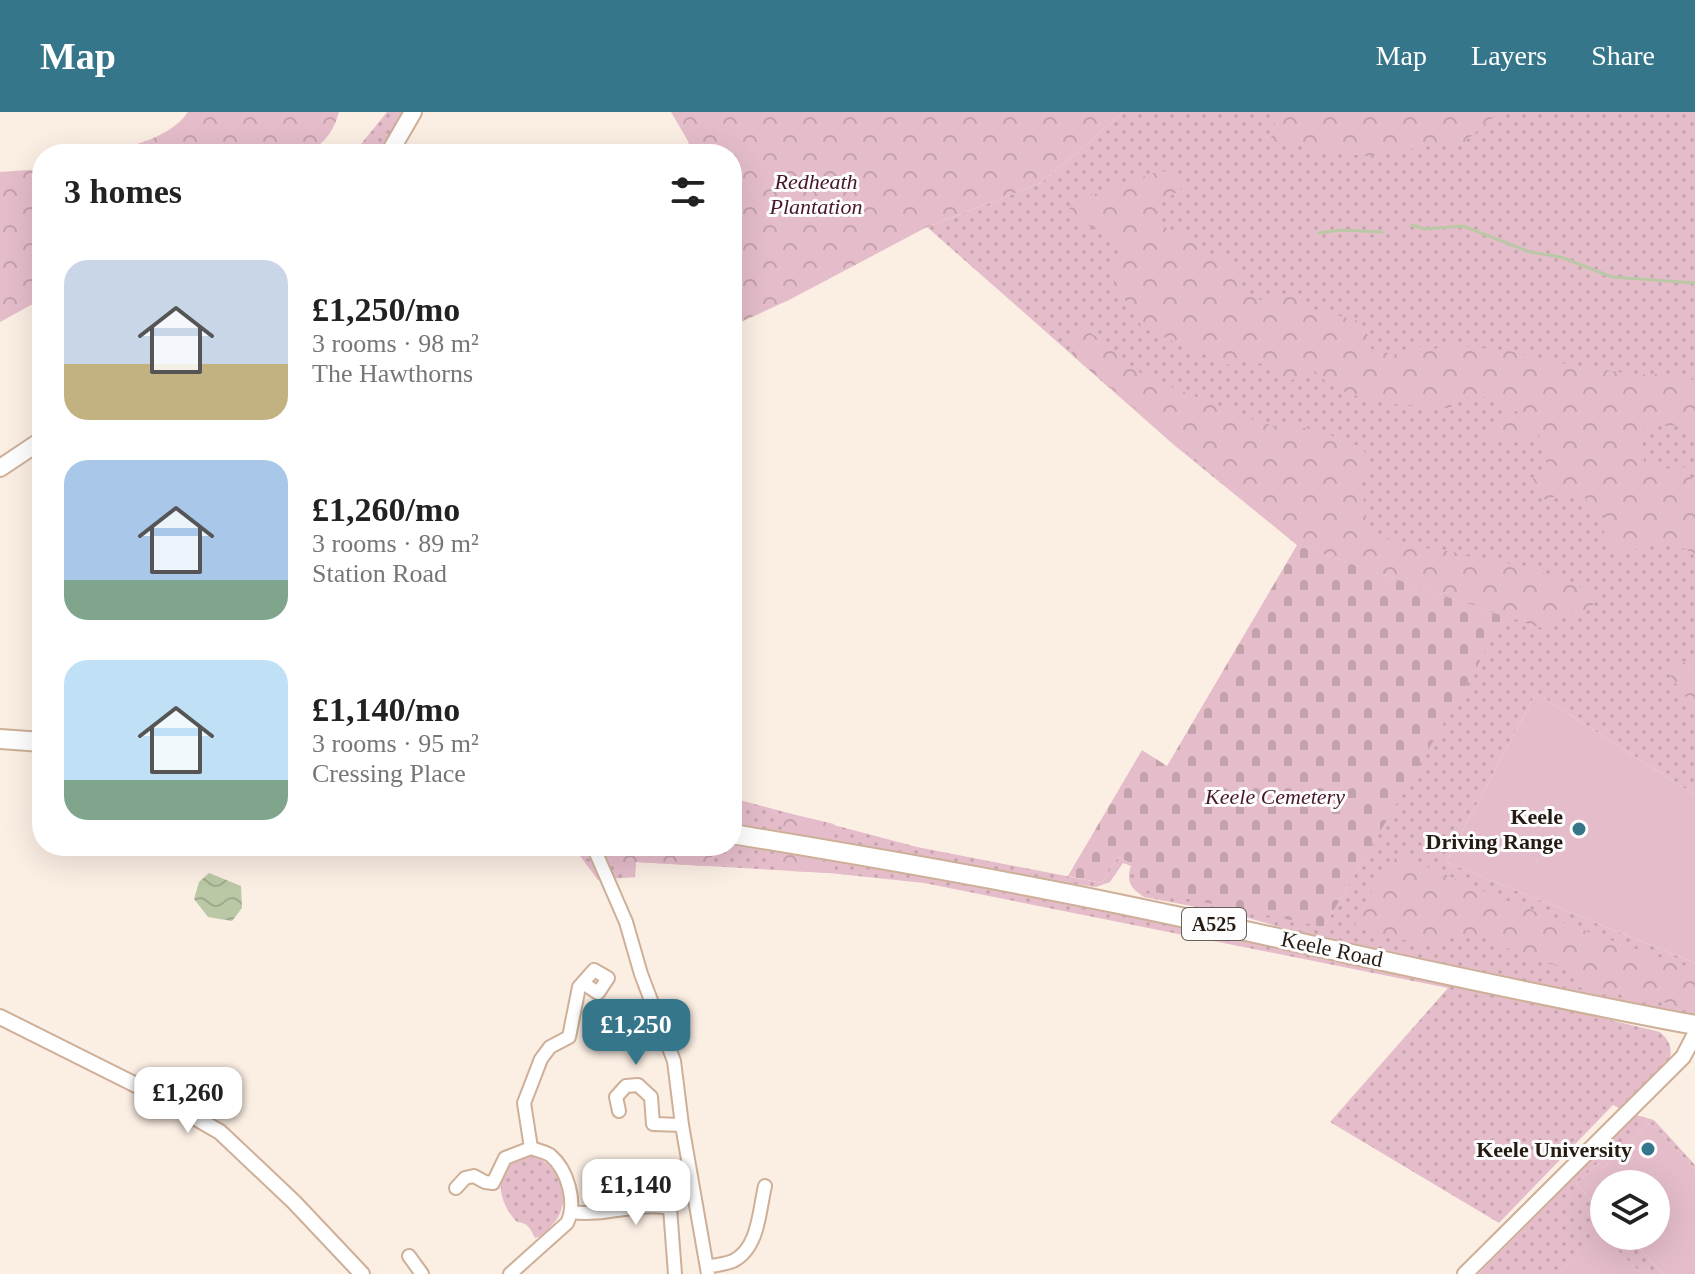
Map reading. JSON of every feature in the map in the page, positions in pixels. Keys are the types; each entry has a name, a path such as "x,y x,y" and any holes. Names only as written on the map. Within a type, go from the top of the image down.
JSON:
{"main road":[{"path":"394,144 413,112"},
{"path":"0,468 32,447"},
{"path":"0,739 32,741"},
{"name":"Keele Road","path":"742,836 1086,897 1578,1003 1695,1025"}],"street":[{"path":"596,856 626,922 641,974 674,1061 708,1270 732,1261 748,1249 754,1237 765,1186"},
{"path":"531,1148 524,1103 541,1059 550,1047 569,1037 579,987 583,983"},
{"path":"0,1017 154,1094 220,1132 294,1202 362,1274"},
{"path":"1465,1274 1683,1057 1695,1034"},
{"path":"619,1111 616,1097 626,1086 638,1085 651,1097 653,1124 682,1125"},
{"path":"496,1197 493,1183 505,1158 531,1148 549,1155 559,1167 573,1202 567,1223 510,1274"},
{"path":"456,1188 465,1178 474,1176 493,1183"},
{"path":"572,1212 594,1214 636,1208 670,1208 675,1274"},
{"path":"409,1256 422,1274"}],"green space":[{"path":"188,112 339,112 334,126 319,144 139,144 180,121"},
{"path":"387,112 404,112 383,144 361,144"},
{"name":"Redheath Plantation","path":"671,112 1124,112 1041,183 927,227 742,321 742,144 689,143"},
{"path":"1124,112 1695,112 1695,795 1536,693 1446,862 1695,963 1695,1018 1325,940 1238,915 1144,897 1130,884 1131,866 1123,863 1110,882 1096,887 986,872 742,829 742,801 917,847 1102,883 1118,857 1324,927 1505,617 1297,545 1174,445 927,227 1041,183"},
{"path":"1275,112 1499,112 1462,144 1368,156 1310,151 1299,144 1270,140 1275,128"},
{"path":"32,170 32,304 0,322 0,172"},
{"path":"1160,171 1173,173 1187,182 1156,207 1160,225 1200,242 1205,254 1234,262 1238,266 1243,291 1266,303 1279,294 1299,293 1307,307 1358,321 1367,333 1371,349 1396,355 1413,345 1432,350 1445,345 1505,350 1554,362 1695,380 1695,438 1684,425 1642,430 1644,464 1662,469 1685,467 1695,485 1695,554 1668,545 1623,553 1603,538 1607,516 1595,512 1583,495 1559,495 1545,500 1533,479 1546,467 1546,449 1538,434 1510,444 1484,435 1494,423 1520,413 1491,397 1459,398 1450,408 1416,406 1359,397 1327,382 1315,371 1303,373 1287,383 1268,363 1250,364 1238,357 1228,365 1143,328 1114,283 1112,264 1121,252 1114,239 1065,213 1080,199"},
{"path":"1081,329 1100,339 1134,368 1154,380 1254,420 1277,427 1289,424 1322,432 1361,447 1370,459 1361,479 1367,526 1383,538 1481,560 1522,565 1594,592 1596,602 1584,613 1560,614 1544,629 1297,545 1072,355 1072,341"},
{"name":"Keele Cemetery","path":"1297,545 1506,617 1324,927 1140,889 1133,864 1118,857 1102,883 1068,876 1142,750 1167,766"},
{"path":"1678,660 1695,667 1695,710 1664,667"},
{"name":"Keele Driving Range","path":"1536,693 1695,795 1695,963 1446,862"},
{"path":"784,815 834,824 834,834 824,843 814,840 782,825"},
{"path":"742,841 918,871 1384,965 1660,1032 1670,1045 1671,1053 1669,1061 1653,1077 1619,1108 1613,1105 1499,1223 1330,1122 1448,988 924,883 829,873 636,862 635,877 598,880 580,856 742,856"},
{"path":"788,852 826,855 834,861 835,870 829,873 790,871 768,862"},
{"path":"1399,854 1545,916 1695,969 1695,1008 1577,987 1579,975 1567,966 1531,959 1483,937 1452,938 1425,945 1354,928 1372,889"},
{"path":"608,856 712,856 704,866 636,862 635,873 621,873 609,864"},
{"path":"1636,1115 1654,1120 1695,1165 1695,1169 1650,1123 1603,1168 1598,1163 1576,1184 1590,1198 1590,1243 1557,1274 1478,1274"},
{"path":"1650,1123 1695,1169 1695,1274 1664,1274 1641,1250 1670,1250 1670,1170 1591,1170 1598,1163 1603,1168"},
{"path":"535,1156 552,1169 562,1187 563,1197 558,1217 544,1234 535,1238 528,1227 517,1222 509,1212 501,1191 501,1180 511,1164 521,1158"},
{"path":"1590,1171 1590,1198 1576,1184"},
{"path":"1590,1243 1590,1250 1617,1250 1642,1274 1557,1274"},
{"path":"1617,1250 1641,1250 1664,1274 1642,1274"}],"water":[{"path":"209,873 241,886 242,908 232,921 208,917 194,899 199,882"}],"waterway":[{"path":"1412,225 1424,229 1463,226 1530,252 1561,257 1612,277 1695,283"},
{"path":"1319,233 1340,230 1382,232"}],"place":[{"name":"Keele Driving Range","path":"1579,829"},
{"name":"Keele University","path":"1648,1149"}]}
